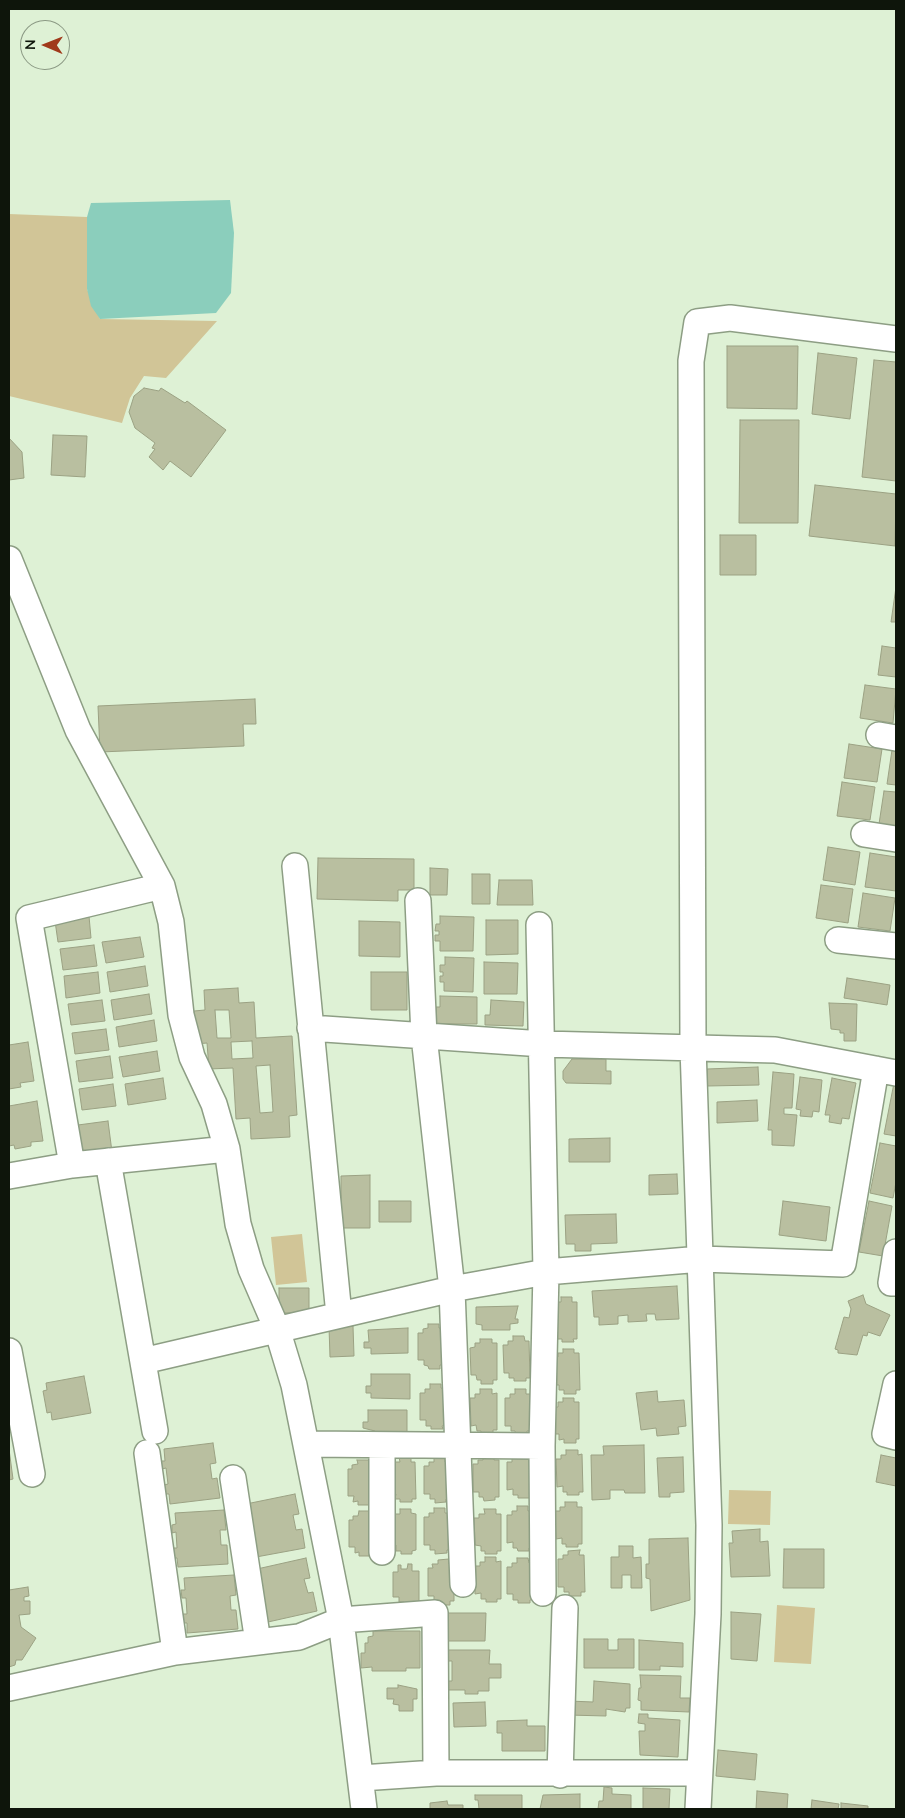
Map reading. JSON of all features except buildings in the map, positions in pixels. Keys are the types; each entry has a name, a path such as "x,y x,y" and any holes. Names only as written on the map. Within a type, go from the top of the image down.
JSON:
{"street":[{"path":"698,1809 708,1614 709,1525 693,1047 691,361 698,322 730,318 896,339"},
{"path":"9,559 78,730 162,886 171,922 181,1015 192,1057 214,1104 227,1149 238,1224 251,1269 277,1329 294,1385 341,1620 364,1809"},
{"path":"864,834 896,839"},
{"path":"295,866 339,1315"},
{"path":"72,1165 29,918 162,886"},
{"path":"418,901 424,1036 452,1289 463,1584"},
{"path":"539,924 543,1044 546,1272 542,1446 543,1593"},
{"path":"838,940 896,946"},
{"path":"143,1360 452,1289 546,1272 701,1259 843,1264 886,1071 775,1050 543,1044 310,1028"},
{"path":"9,1176 72,1165 227,1149"},
{"path":"108,1161 143,1360 175,1652"},
{"path":"896,1252 891,1283 896,1283"},
{"path":"9,1351 32,1474"},
{"path":"896,1384 885,1434 896,1437"},
{"path":"306,1444 542,1446"},
{"path":"382,1445 382,1552"},
{"path":"233,1478 258,1642"},
{"path":"560,1774 565,1608"},
{"path":"9,1688 175,1652 299,1637 341,1620 436,1613 436,1773"},
{"path":"361,1778 436,1773 699,1773"}],"shaded area":[{"path":"9,214 87,217 87,289 100,319 217,321 166,378 144,376 130,398 122,423 9,396"},
{"path":"302,1234 307,1282 276,1285 271,1237"},
{"path":"729,1490 771,1491 770,1525 728,1524"},
{"path":"777,1605 815,1608 811,1664 774,1662"}],"water":[{"path":"230,200 234,233 231,293 216,313 100,319 91,306 87,289 87,217 91,203"}]}
